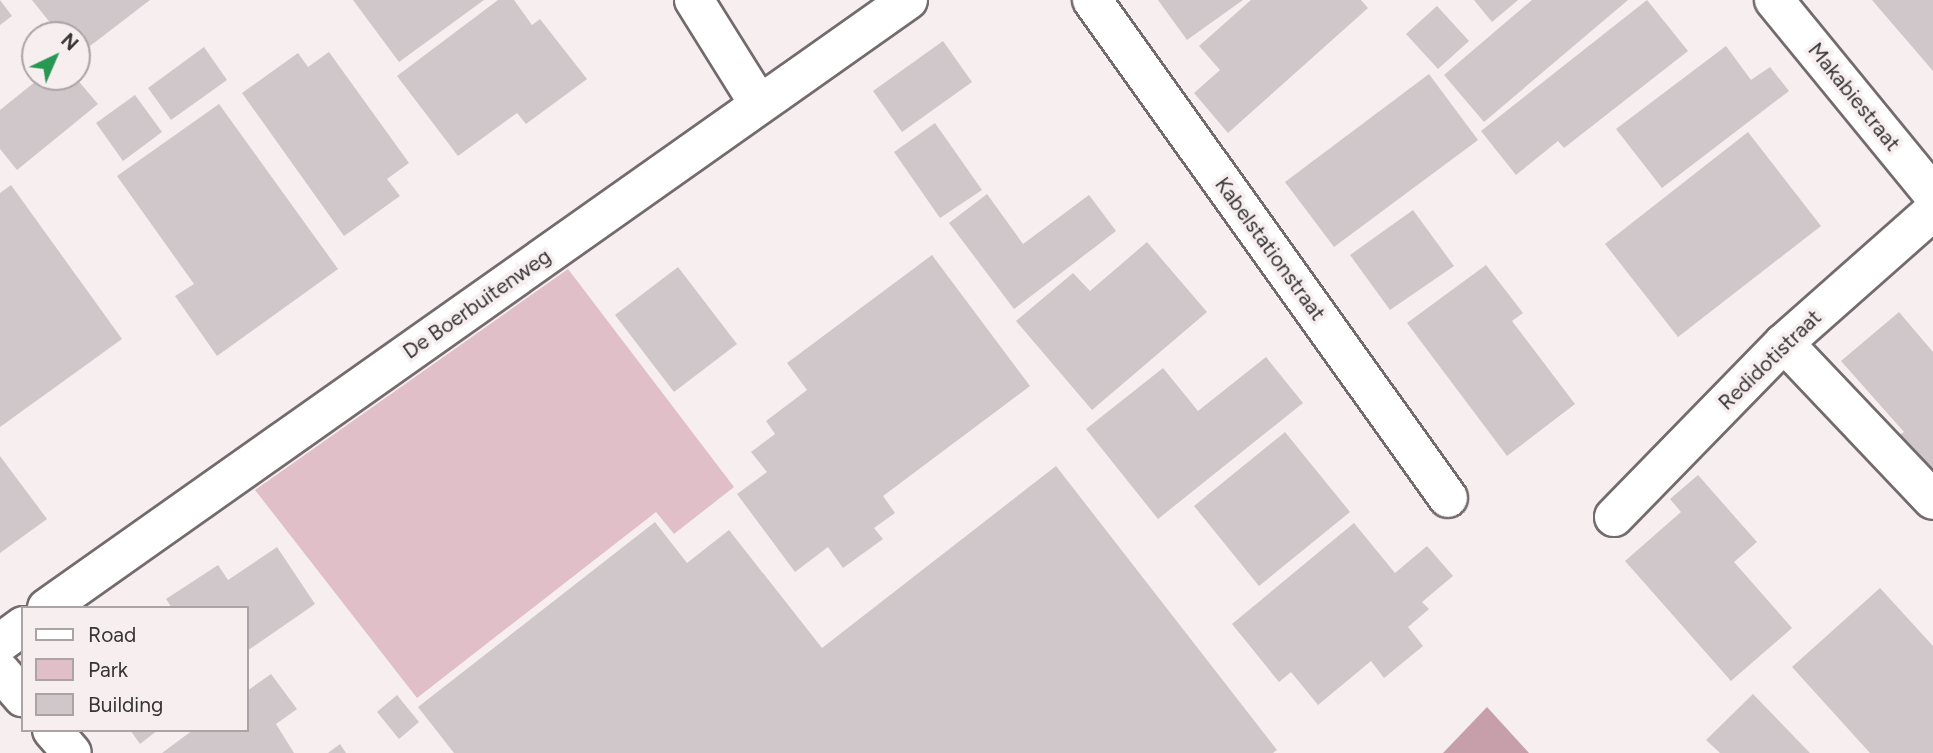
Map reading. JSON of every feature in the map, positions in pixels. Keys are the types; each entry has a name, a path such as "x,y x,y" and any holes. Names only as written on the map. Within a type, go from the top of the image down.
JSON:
{"street":[{"path":"694,0 759,104"},
{"name":"De Boerbuitenweg","path":"50,606 908,0"},
{"name":"Kabelstationstraat","path":"1092,0 1448,498"},
{"name":"Makabiestraat","path":"1774,0 1933,194"},
{"name":"Redidotistraat","path":"1614,517 1784,343 1933,211"},
{"path":"1784,343 1933,500"},
{"path":"0,643 21,627"},
{"path":"0,671 21,695"},
{"path":"54,732 72,753"}],"green space":[{"path":"568,269 734,487 674,534 656,512 417,698 255,490"}],"shaded area":[{"path":"1487,707 1529,753 1443,753"}],"building":[{"path":"0,0 12,16 0,25"},
{"path":"32,0 150,0 91,45 91,21 49,21"},
{"path":"353,0 484,0 399,62"},
{"path":"498,0 514,0 532,25 540,19 587,79 526,124 517,113 458,156 397,76"},
{"path":"1158,0 1243,0 1187,40"},
{"path":"1251,0 1361,0 1368,8 1228,133 1194,93 1220,70 1199,46"},
{"path":"1474,0 1518,0 1492,22"},
{"path":"1532,0 1628,0 1484,122 1444,75"},
{"path":"1647,0 1688,51 1564,148 1558,141 1516,175 1481,131"},
{"path":"1872,0 1933,0 1933,71"},
{"path":"1437,6 1469,41 1438,69 1406,34"},
{"path":"943,41 972,82 902,132 873,91"},
{"path":"1726,46 1751,80 1770,67 1789,91 1662,188 1616,129"},
{"path":"204,47 227,80 171,120 148,88"},
{"path":"329,52 409,163 387,179 400,196 344,236 242,93 298,53 308,67"},
{"path":"1429,74 1478,140 1334,247 1285,182"},
{"path":"24,91 87,91 98,104 17,170 0,149 0,110"},
{"path":"135,95 162,132 123,161 96,123"},
{"path":"219,104 338,269 217,356 175,296 194,284 117,176"},
{"path":"935,123 982,190 940,218 894,152"},
{"path":"1748,132 1821,226 1678,337 1605,244"},
{"path":"11,185 122,339 0,427 0,193"},
{"path":"987,194 1023,244 1089,195 1116,231 1014,309 949,223"},
{"path":"1413,210 1454,266 1390,310 1350,255"},
{"path":"1147,242 1207,312 1092,410 1016,321 1073,273 1090,291"},
{"path":"932,255 1030,386 883,496 895,513 874,528 883,539 843,568 828,547 795,572 737,494 767,472 751,452 775,434 766,421 807,390 787,363"},
{"path":"1486,265 1523,313 1512,321 1575,404 1507,456 1407,323"},
{"path":"678,267 737,344 674,392 615,315"},
{"path":"1899,312 1933,352 1933,480 1895,438 1904,432 1841,361"},
{"path":"1266,357 1303,403 1158,519 1086,429 1163,368 1198,411"},
{"path":"1285,432 1350,512 1259,586 1194,506"},
{"path":"0,456 47,519 0,553"},
{"path":"1056,466 1277,750 1273,753 454,753 418,707 655,522 687,563 729,530 822,648"},
{"path":"1698,475 1757,542 1734,562 1792,628 1731,681 1625,561 1681,512 1670,499"},
{"path":"1354,523 1395,573 1427,546 1453,576 1422,602 1429,609 1408,627 1423,646 1384,678 1371,661 1318,705 1291,672 1279,682 1232,624"},
{"path":"277,547 315,604 248,650 248,606 171,606 166,599 218,565 228,580"},
{"path":"1880,588 1933,646 1933,753 1870,753 1792,667"},
{"path":"271,674 297,709 276,724 294,753 162,753 190,732 248,732 248,690"},
{"path":"1753,694 1810,753 1720,753 1706,740"},
{"path":"397,695 419,722 399,739 377,712"},
{"path":"131,732 155,732 140,744"},
{"path":"340,744 346,753 328,753"}]}
